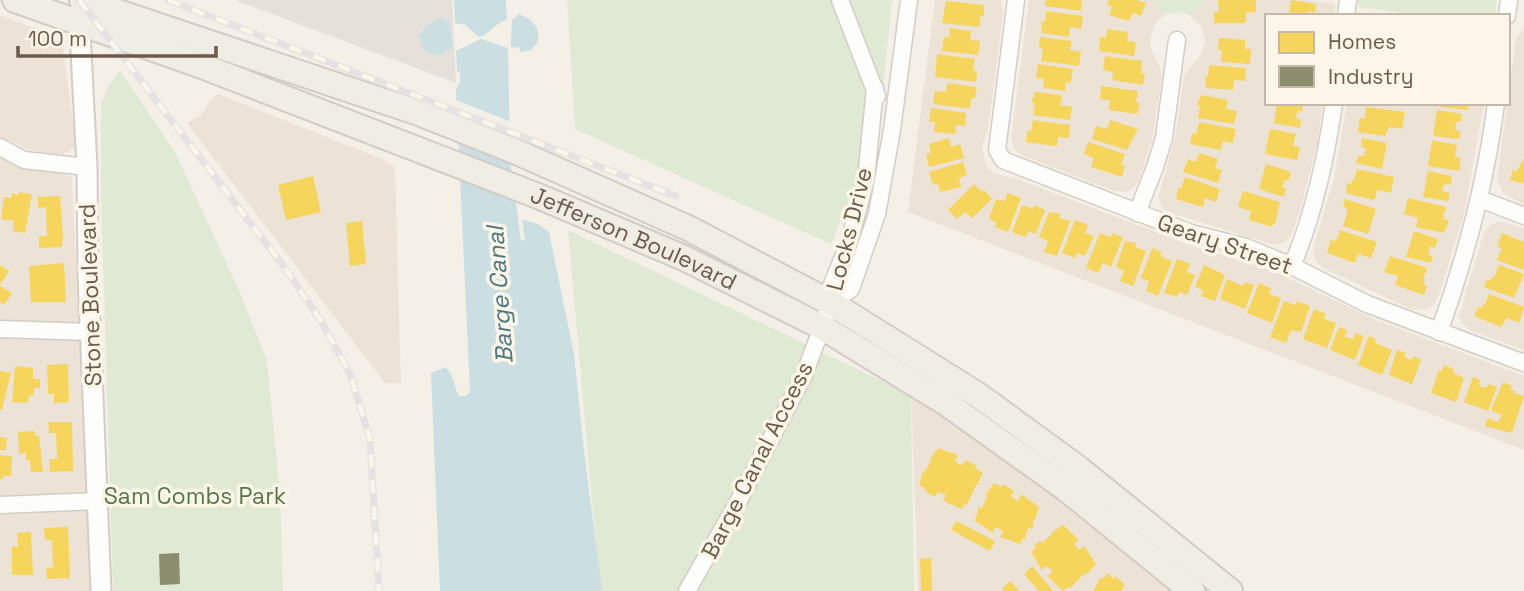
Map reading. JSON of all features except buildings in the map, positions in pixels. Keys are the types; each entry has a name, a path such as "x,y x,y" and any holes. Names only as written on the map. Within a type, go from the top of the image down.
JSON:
{"main road":[{"name":"Jefferson Boulevard","path":"15,0 80,8 419,113 519,153 688,228 831,303 984,400 1078,468 1230,591"},
{"name":"Jefferson Boulevard","path":"80,8 202,66 538,196 684,258 821,327 946,403 1065,488 1192,591"}],"street":[{"name":"Locks Drive","path":"840,0 875,88 884,126 885,170"},
{"path":"831,303 851,289 877,214 909,0"},
{"name":"Geary Street","path":"1016,0 997,150 1003,160 1191,233 1246,247 1292,266 1367,304 1524,363"},
{"name":"Stone Boulevard","path":"80,8 101,591"},
{"path":"1137,213 1164,138 1177,40"},
{"name":"Locks Drive","path":"821,327 831,303 831,287 849,242 866,179 875,88"},
{"path":"1292,266 1318,191 1327,154 1334,105"},
{"path":"1438,332 1469,244 1480,199 1496,105"},
{"path":"0,147 24,159 87,167"},
{"path":"1480,199 1524,216"},
{"name":"Barge Canal Access","path":"687,591 740,500 804,375 821,327"},
{"path":"0,329 91,332"},
{"path":"0,505 98,501"}],"shaded area":[{"path":"235,0 452,0 456,83"},
{"path":"935,0 1001,0 1003,13 996,69 988,129 982,147 985,164 993,173 1017,179 1190,245 1271,270 1376,320 1524,376 1524,450 908,212"},
{"path":"1029,0 1155,0 1164,15 1154,25 1150,40 1162,77 1152,140 1138,182 1131,190 1114,191 1023,156 1015,150 1011,138"},
{"path":"1208,0 1309,0 1335,4 1334,14 1265,14 1265,105 1323,105 1317,144 1303,200 1289,239 1281,244 1274,245 1168,212 1163,209 1158,198 1175,138 1184,76 1201,54 1205,43 1202,27 1189,15"},
{"path":"0,15 51,34 63,48 75,138 75,147 66,153 59,155 32,151 0,137"},
{"path":"1524,27 1524,204 1504,194 1497,180 1507,105 1510,105 1516,39"},
{"path":"218,94 382,159 395,167 401,384 385,383 187,123 200,116 211,99"},
{"path":"1347,105 1484,105 1464,214 1441,289 1435,304 1428,309 1413,310 1321,267 1315,260 1313,249 1334,178"},
{"path":"0,156 72,177 91,591 0,591"},
{"path":"1496,222 1524,229 1524,350 1469,330 1459,316 1483,235 1488,227"},
{"path":"911,395 1065,504 1171,591 918,591"}],"green space":[{"path":"567,0 892,0 879,128 831,244 575,129"},
{"path":"1155,0 1208,0 1189,15 1179,12 1164,15"},
{"path":"1357,0 1497,0 1495,14 1411,14 1360,7"},
{"name":"Sam Combs Park","path":"120,71 175,152 237,286 267,361 280,494 283,591 113,591 101,190 101,104 108,87"},
{"path":"568,230 911,395 914,591 600,591"}],"water":[{"path":"454,0 506,0 507,20 479,37 466,25 455,23"},
{"path":"519,14 532,21 538,33 537,43 531,50 520,52 519,47 511,48 512,20"},
{"path":"441,17 449,22 453,49 443,50 443,55 432,54 424,50 420,36 425,27"},
{"name":"Barge Canal","path":"481,39 508,48 510,161 521,241 525,240 522,219 538,224 549,232 574,354 602,591 440,591 431,373 446,367 459,396 466,396 470,392 456,90 460,74 457,71 456,51"}],"pier":[{"path":"453,99 512,122 513,160 455,137"}],"railway":[{"path":"79,0 285,268 321,321 350,374 370,439 379,591"},
{"path":"168,0 676,196"}]}
